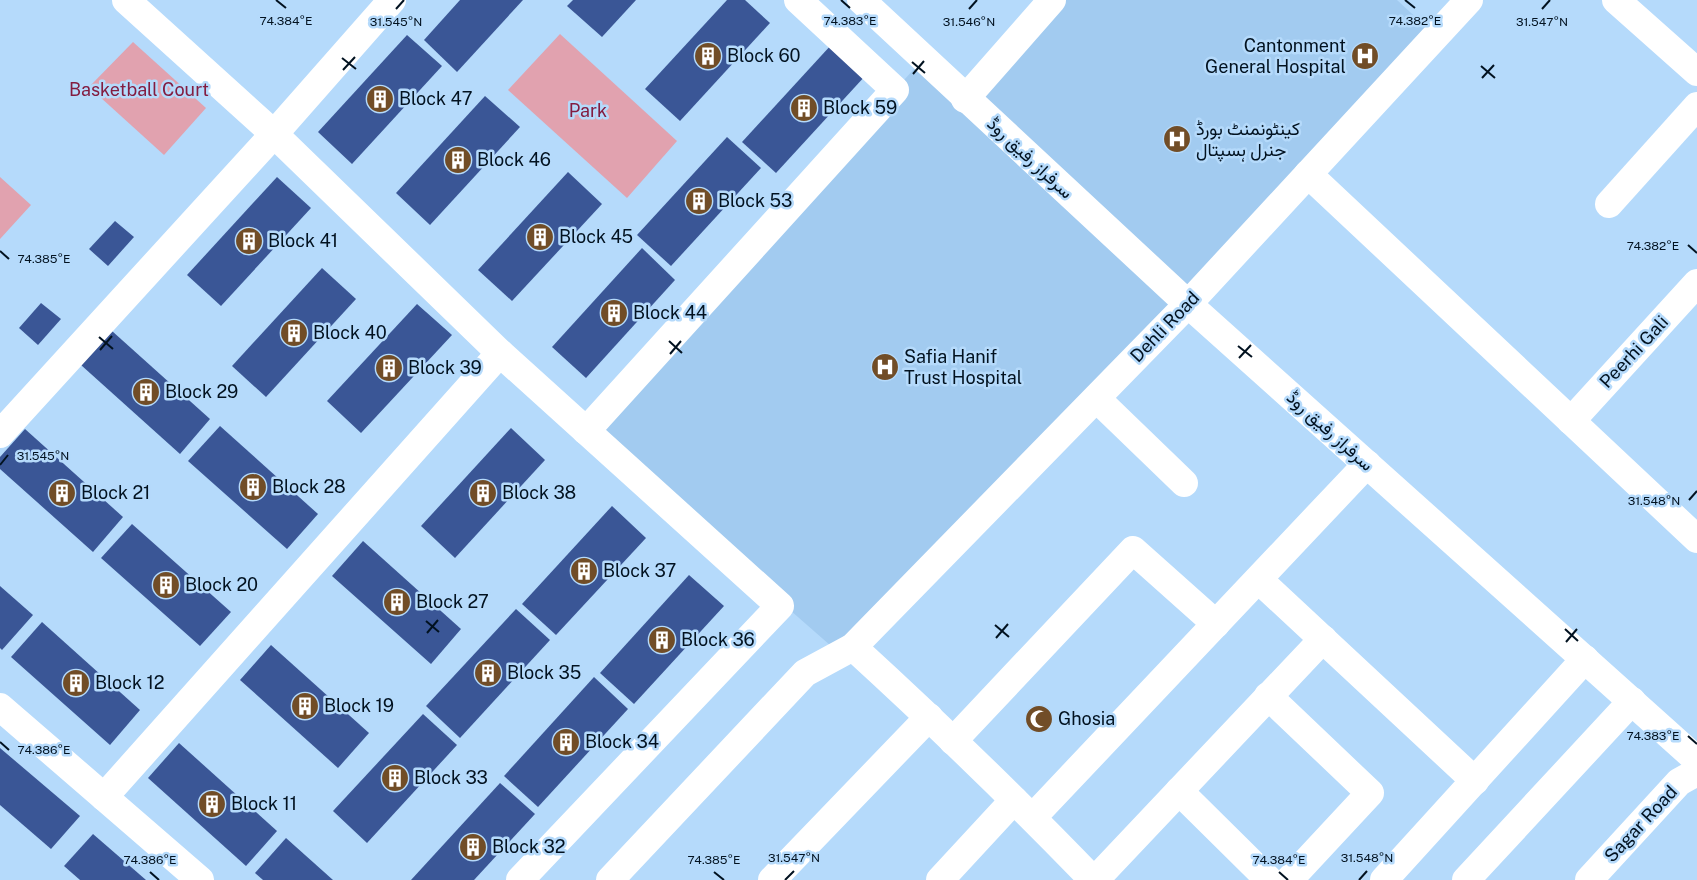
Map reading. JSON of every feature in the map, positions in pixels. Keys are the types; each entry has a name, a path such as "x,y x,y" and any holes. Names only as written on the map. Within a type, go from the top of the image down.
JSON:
{"street":[{"path":"126,0 274,134 500,353 780,606 520,880"},
{"path":"0,434 274,134 392,0"},
{"path":"586,431 895,90 798,0"},
{"name":"سرفراز رفیق روڈ","path":"860,0 1188,304 1697,760"},
{"path":"966,99 1052,0"},
{"path":"1616,0 1697,72"},
{"name":"Dehli Road","path":"610,880 805,673 853,647 1097,399 1188,304 1467,1"},
{"path":"1609,204 1697,106"},
{"path":"1308,174 1697,539"},
{"name":"Peerhi Gali","path":"1571,421 1697,283"},
{"path":"104,797 500,353"},
{"path":"1097,399 1184,483"},
{"path":"940,880 1023,808 1216,624 1368,464"},
{"path":"953,741 1133,550 1216,624"},
{"path":"1259,580 1475,781"},
{"path":"853,647 929,716 1094,880 1323,639"},
{"path":"1384,880 1585,659"},
{"path":"1268,696 1370,793 1289,880"},
{"path":"1466,880 1632,702"},
{"path":"0,707 200,880"},
{"path":"772,880 929,716"},
{"name":"Sagar Road","path":"1589,880 1679,782 1697,772"},
{"path":"1179,791 1268,880"}],"shaded area":[{"name":"Safia Hanif Trust Hospital","path":"1065,0 1397,0 1436,36 839,653 586,431 923,59 974,103"}],"green space":[{"name":"Park","path":"560,34 677,141 627,198 508,90"},
{"name":"Basketball Court","path":"133,42 206,108 164,155 89,87"},
{"path":"0,177 31,205 0,239"}],"building":[{"path":"460,0 523,0 457,72 424,40"},
{"path":"573,0 636,0 602,37 567,6"},
{"name":"Block 60","path":"727,0 745,0 770,23 680,121 645,89"},
{"name":"Block 47","path":"407,35 442,66 352,164 318,132"},
{"name":"Block 59","path":"832,44 866,75 776,173 742,142"},
{"name":"Block 46","path":"485,96 520,127 430,225 396,193"},
{"name":"Block 53","path":"727,137 761,168 671,266 637,235"},
{"name":"Block 45","path":"568,172 602,204 512,301 478,270"},
{"name":"Block 41","path":"277,177 311,208 221,306 187,275"},
{"path":"115,221 134,237 108,266 89,249"},
{"name":"Block 44","path":"642,248 675,280 586,378 552,347"},
{"name":"Block 40","path":"322,268 356,299 266,397 232,366"},
{"path":"41,303 61,319 38,345 19,328"},
{"name":"Block 39","path":"417,304 452,335 361,433 327,401"},
{"name":"Block 29","path":"112,331 210,419 180,454 81,365"},
{"name":"Block 28","path":"220,426 318,514 287,549 188,461"},
{"name":"Block 38","path":"511,428 545,460 455,558 421,526"},
{"name":"Block 21","path":"25,429 123,517 93,552 0,469 0,457"},
{"name":"Block 37","path":"612,506 646,538 556,635 522,604"},
{"name":"Block 20","path":"132,524 231,612 200,646 101,558"},
{"name":"Block 27","path":"363,541 461,629 431,664 332,576"},
{"name":"Block 36","path":"689,575 724,606 634,704 600,673"},
{"path":"0,586 33,615 2,650 0,648"},
{"name":"Block 35","path":"516,609 550,640 460,738 426,706"},
{"name":"Block 12","path":"42,622 140,710 110,745 11,657"},
{"name":"Block 19","path":"271,645 369,733 338,768 240,680"},
{"name":"Block 34","path":"594,677 628,709 538,807 504,776"},
{"name":"Block 33","path":"423,714 457,745 367,843 333,811"},
{"name":"Block 11","path":"179,743 277,831 246,866 148,778"},
{"path":"0,748 80,816 51,849 0,805"},
{"name":"Block 32","path":"500,783 535,814 474,880 411,880"},
{"path":"93,834 146,880 80,880 64,866"},
{"path":"286,838 333,880 263,880 255,873"}],"place":[{"name":"Block 60","path":"708,56"},
{"name":"Cantonment General Hospital","path":"1365,56"},
{"name":"Block 47","path":"380,99"},
{"name":"Block 59","path":"804,108"},
{"name":"کینٹونمنٹ بورڈ جنرل ہسپتال","path":"1177,139"},
{"name":"Block 46","path":"458,160"},
{"name":"Block 53","path":"699,201"},
{"name":"Block 45","path":"540,237"},
{"name":"Block 41","path":"249,241"},
{"name":"Block 44","path":"614,313"},
{"name":"Block 40","path":"294,333"},
{"name":"Safia Hanif Trust Hospital","path":"885,367"},
{"name":"Block 39","path":"389,368"},
{"name":"Block 29","path":"146,392"},
{"name":"Block 28","path":"253,487"},
{"name":"Block 21","path":"62,493"},
{"name":"Block 38","path":"483,493"},
{"name":"Block 37","path":"584,571"},
{"name":"Block 20","path":"166,585"},
{"name":"Block 27","path":"397,602"},
{"name":"Block 36","path":"662,640"},
{"name":"Block 35","path":"488,673"},
{"name":"Block 12","path":"76,683"},
{"name":"Block 19","path":"305,706"},
{"name":"Ghosia","path":"1039,719"},
{"name":"Block 34","path":"566,742"},
{"name":"Block 33","path":"395,778"},
{"name":"Block 11","path":"212,804"},
{"name":"Block 32","path":"473,847"}]}
